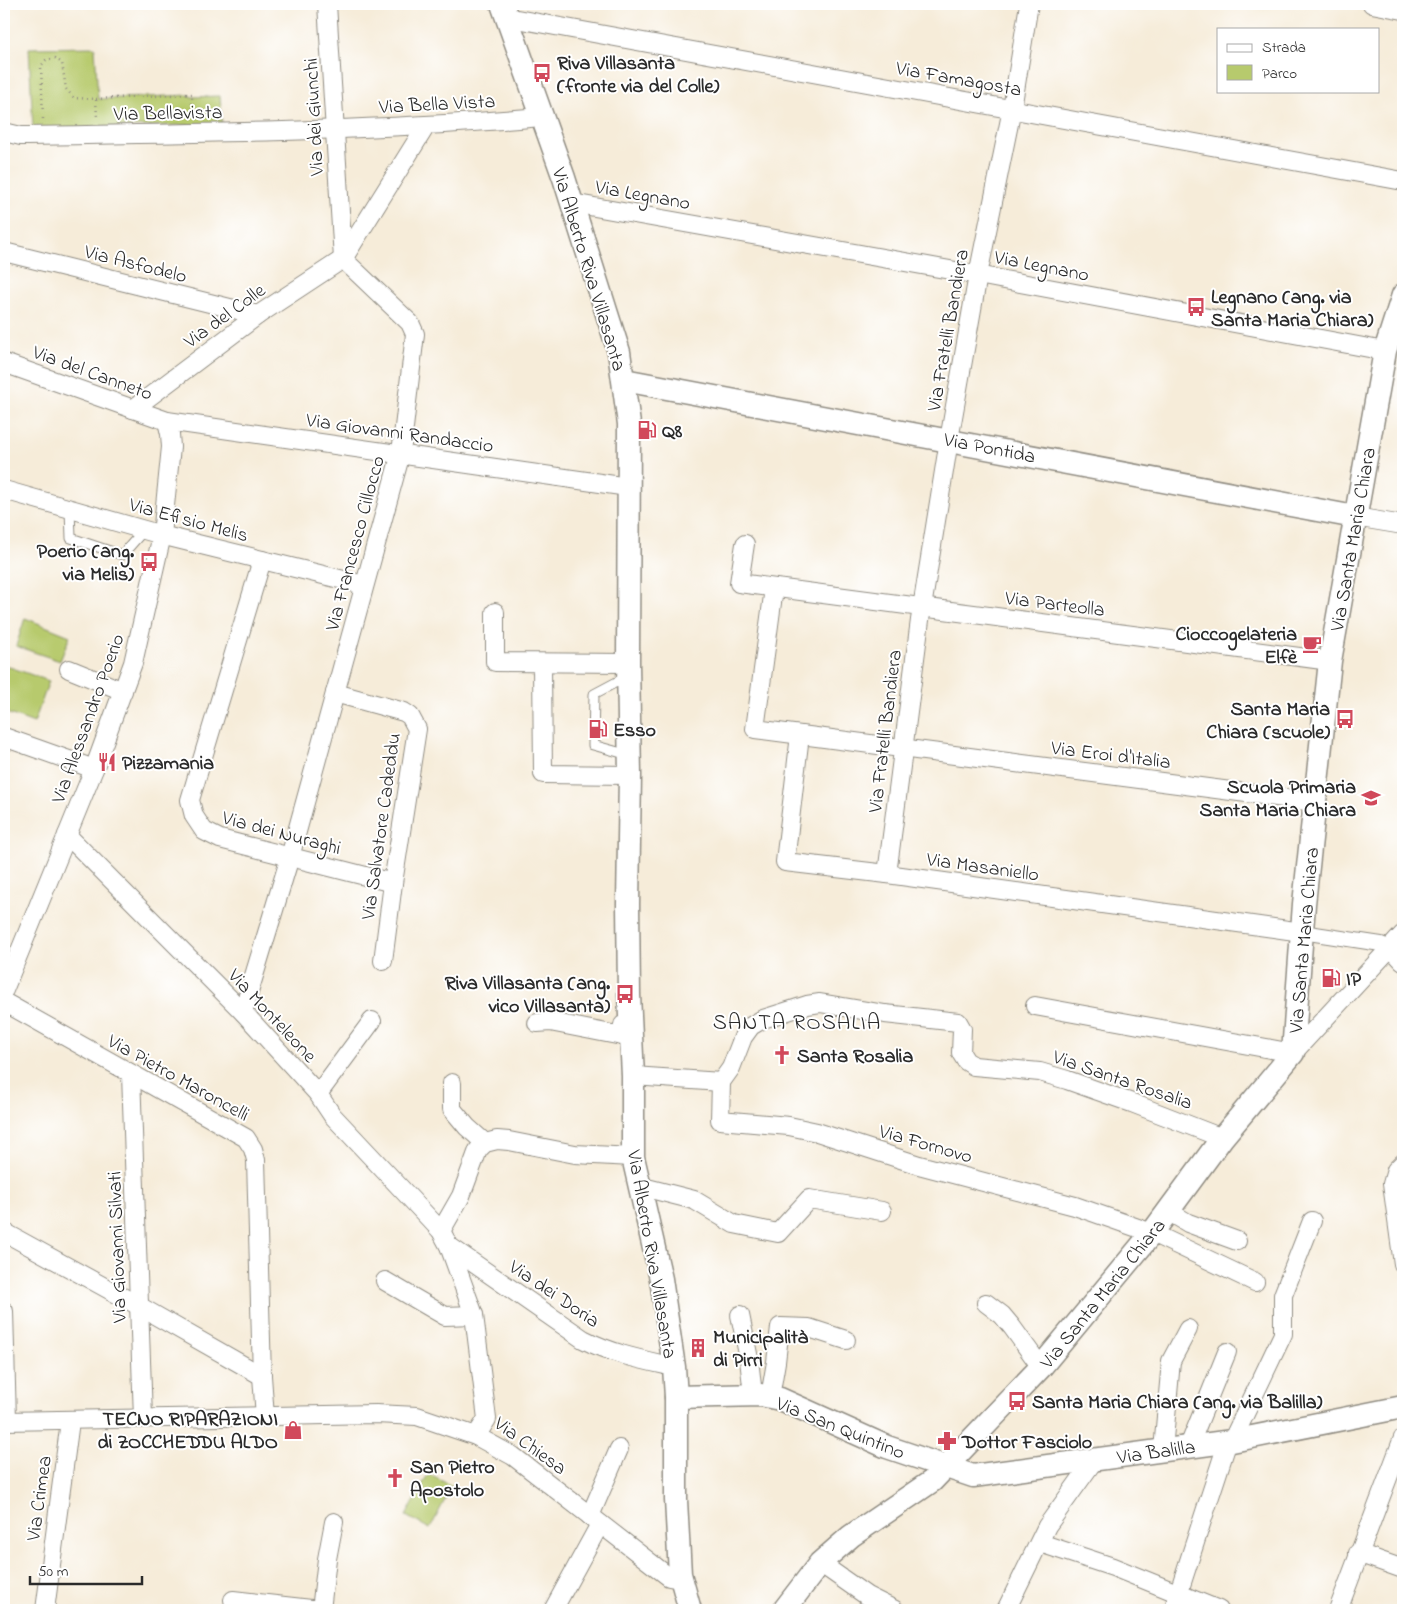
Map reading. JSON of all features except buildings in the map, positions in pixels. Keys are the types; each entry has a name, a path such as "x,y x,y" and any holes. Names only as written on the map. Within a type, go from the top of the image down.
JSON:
{"street":[{"name":"Via dei Giunchi","path":"327,4 343,259"},
{"name":"Via Fratelli Bandiera","path":"887,874 902,748 922,607 949,440 978,275 1012,109 1029,4"},
{"path":"1372,4 1403,10"},
{"name":"Via Famagosta","path":"504,10 1012,109 1403,181"},
{"name":"Via Alberto Riva Villasanta","path":"504,10 572,203 619,352 624,380 629,424 628,669 630,765 628,904 633,1076 633,1157 660,1279 674,1367 676,1397 676,1500 680,1579 690,1610"},
{"name":"Via Bella Vista","path":"334,129 426,126 541,117"},
{"path":"343,259 426,126"},
{"name":"Via Bellavista","path":"4,132 21,136 44,136 334,129"},
{"name":"Via Legnano","path":"572,203 978,275 1385,351"},
{"path":"341,227 359,233"},
{"name":"Via Asfodelo","path":"4,252 258,314"},
{"name":"Via del Colle","path":"133,409 258,314 343,259"},
{"name":"Via Francesco Cillocco","path":"243,1012 290,857 401,453 415,334 410,322 343,259"},
{"name":"Via Santa Maria Chiara","path":"945,1467 1041,1367 1152,1233 1222,1138 1293,1053 1302,932 1330,661 1385,351 1403,295"},
{"name":"Via del Canneto","path":"4,363 167,421"},
{"name":"Via Pontida","path":"624,380 1355,517"},
{"name":"Via Giovanni Randaccio","path":"167,421 628,487"},
{"name":"Via Alessandro Poerio","path":"4,990 94,770 133,663 162,535 171,447 167,421"},
{"name":"Via Efisio Melis","path":"4,490 162,535 364,585"},
{"path":"1355,517 1403,525"},
{"name":"Via Parteolla","path":"745,544 739,584 1330,661"},
{"name":"Via dei Nuraghi","path":"262,560 190,800 194,816 204,831 220,839 393,883"},
{"path":"774,588 755,729 902,748"},
{"path":"495,612 495,662 628,669"},
{"path":"542,663 543,774 630,765"},
{"path":"69,669 123,690"},
{"name":"Via Salvatore Cadeddu","path":"335,693 404,712 410,716 417,729 383,961"},
{"name":"Via Masaniello","path":"800,735 785,862 887,874 1302,932"},
{"path":"4,737 94,770"},
{"name":"Via Eroi d'Italia","path":"902,748 1315,802"},
{"name":"Via Monteleone","path":"67,835 243,1012 318,1094 332,1115 445,1239"},
{"path":"1302,932 1381,944 1391,948 1403,961"},
{"path":"1035,1006 1293,1053 1403,934"},
{"name":"Via Pietro Maroncelli","path":"4,1002 246,1138 253,1149 256,1160 262,1376 265,1417"},
{"name":"Via Santa Rosalia","path":"721,1082 731,1068 743,1037 751,1026 763,1019 807,1005 820,1003 885,1014 958,1022 962,1029 961,1053 966,1061 974,1066 1040,1072 1067,1080 1222,1138"},
{"path":"318,1094 372,1021"},
{"path":"537,1023 550,1022 622,1036 623,1025 631,1027"},
{"name":"Via Giovanni Silvati","path":"131,1074 143,1418"},
{"path":"633,1076 721,1082"},
{"name":"Via Fornovo","path":"721,1082 720,1120 789,1126 816,1132 919,1165 1075,1206 1152,1233"},
{"path":"452,1083 447,1108 485,1143"},
{"path":"445,1239 478,1150 485,1143 497,1140 509,1141 575,1154 633,1157"},
{"path":"1403,1163 1396,1170 1392,1184 1403,1264"},
{"path":"639,1186 694,1200 734,1224 778,1233 809,1199 882,1211"},
{"path":"1168,1212 1188,1223 1237,1241"},
{"path":"1175,1602 1230,1441 1283,1334 1283,1295 1312,1221"},
{"path":"4,1232 262,1376"},
{"path":"1152,1233 1256,1282"},
{"name":"Via Chiesa","path":"445,1239 474,1315 487,1419 476,1436 513,1456 670,1577 680,1579"},
{"name":"Via dei Doria","path":"445,1239 583,1340 616,1353 674,1367"},
{"path":"385,1281 445,1316 474,1315"},
{"path":"986,1304 1002,1315 1012,1326 1041,1367"},
{"path":"4,1311 6,1421 376,1414 417,1416 476,1436"},
{"path":"740,1315 749,1359 762,1396"},
{"path":"762,1396 776,1362 780,1327 809,1328 846,1340"},
{"path":"1163,1450 1171,1361 1188,1329"},
{"path":"1189,1446 1227,1352"},
{"name":"Via San Quintino","path":"676,1397 762,1396 780,1399 887,1448 945,1467"},
{"name":"Via Balilla","path":"945,1467 973,1476 1230,1441 1403,1407"},
{"name":"Via Crimea","path":"45,1610 70,1421"},
{"path":"1338,1610 1358,1553 1395,1482 1403,1438"},
{"path":"553,1610 595,1520 619,1449"},
{"path":"1006,1610 1047,1526 1095,1459"},
{"path":"784,1610 820,1563 851,1536 932,1481 945,1467"},
{"path":"233,1600 320,1610 334,1522"},
{"path":"1040,1543 1113,1567 1175,1602 1219,1610"},
{"path":"1358,1553 1403,1568"},
{"path":"820,1563 867,1596 895,1610"}],"lane":[{"path":"70,509 71,538 122,555 144,530"},
{"path":"628,669 594,694 593,745 630,765"}],"path":[{"path":"44,136 41,66 46,60 55,58 62,64 66,89 74,98 96,99 192,94 191,132"},
{"path":"96,99 99,134"}],"green space":[{"path":"95,47 98,99 190,95 191,97 220,96 222,124 33,130 29,48"},
{"path":"25,618 70,636 60,661 16,646"},
{"path":"4,665 49,681 34,723 4,712"},
{"path":"428,1474 452,1486 430,1529 406,1516"}],"place":[{"name":"Riva Villasanta (fronte via del Colle)","path":"542,73"},
{"name":"Legnano (ang. via Santa Maria Chiara)","path":"1196,307"},
{"name":"Q8","path":"647,430"},
{"name":"Poerio (ang. via Melis)","path":"149,562"},
{"name":"Cioccogelateria Elfè","path":"1312,644"},
{"name":"Santa Maria Chiara (scuole)","path":"1345,719"},
{"name":"Esso","path":"598,729"},
{"name":"Pizzamania","path":"107,762"},
{"name":"Scuola Primaria Santa Maria Chiara","path":"1371,798"},
{"name":"IP","path":"1331,978"},
{"name":"Riva Villasanta (ang. vico Villasanta)","path":"625,994"},
{"name":"Santa Rosalia","path":"782,1055"},
{"name":"Municipalità di Pirri","path":"698,1348"},
{"name":"Santa Maria Chiara (ang. via Balilla)","path":"1017,1401"},
{"name":"TECNO RIPARAZIONI di ZOCCHEDDU ALDO","path":"293,1430"},
{"name":"Dottor Fasciolo","path":"947,1441"},
{"name":"San Pietro Apostolo","path":"395,1478"}],"district":[{"name":"SANTA ROSALIA","path":"797,1021"}]}
